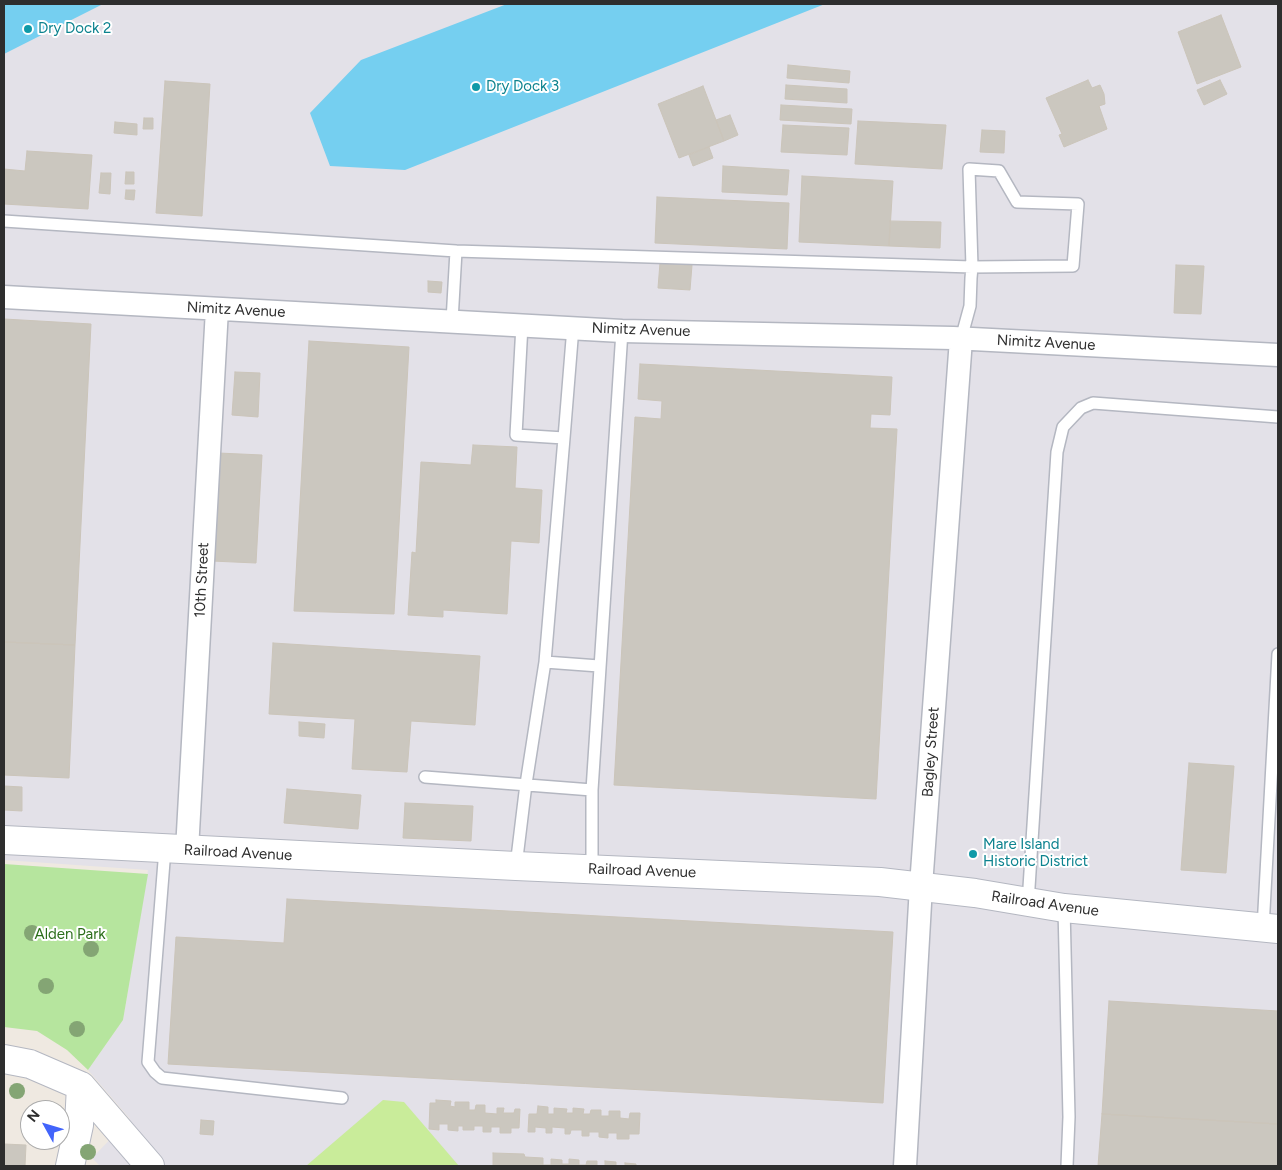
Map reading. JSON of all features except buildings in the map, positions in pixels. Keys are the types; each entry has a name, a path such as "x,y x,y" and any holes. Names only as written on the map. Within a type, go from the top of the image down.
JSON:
{"street":[{"name":"Nimitz Avenue","path":"4,297 622,330 961,339 1278,355"},
{"name":"10th Street","path":"176,850 218,309"},
{"name":"Bagley Street","path":"905,1166 921,886 961,339"},
{"name":"Railroad Avenue","path":"4,840 176,850 880,882 975,893 1064,908 1271,929"},
{"path":"4,1059 30,1064 81,1086 150,1166"},
{"path":"70,1166 79,1125 81,1086"}],"lane":[{"path":"4,221 456,251 972,267 1073,266 1078,204 1018,202 999,171 969,170 972,267 970,306 961,339"},
{"path":"452,321 456,251"},
{"path":"522,325 516,435 564,438"},
{"path":"516,866 526,784 545,662 574,327"},
{"path":"592,869 592,790 622,330"},
{"path":"1028,903 1057,452 1063,427 1081,408 1093,403 1278,417"},
{"path":"1271,929 1278,654"},
{"path":"545,662 599,666"},
{"path":"425,777 592,790"},
{"path":"176,850 148,1062 162,1078 342,1098"},
{"path":"1064,908 1069,1118 1067,1166"}],"shaded area":[{"path":"4,4 1278,4 1278,1166 100,1166 92,1158 130,1119 88,1070 123,1020 148,870 4,860"}],"green space":[{"name":"Alden Park","path":"4,864 148,874 123,1020 88,1070 67,1050 37,1031 4,1027"},
{"path":"383,1100 404,1102 459,1166 306,1166"}],"water":[{"name":"Dry Dock 2","path":"4,4 103,4 4,54"},
{"name":"Dry Dock 3","path":"507,4 825,4 405,170 330,166 310,113 361,60"}],"place":[{"name":"Dry Dock 2","path":"28,29"},
{"name":"Dry Dock 3","path":"476,87"},
{"name":"Mare Island Historic District","path":"973,854"}]}
